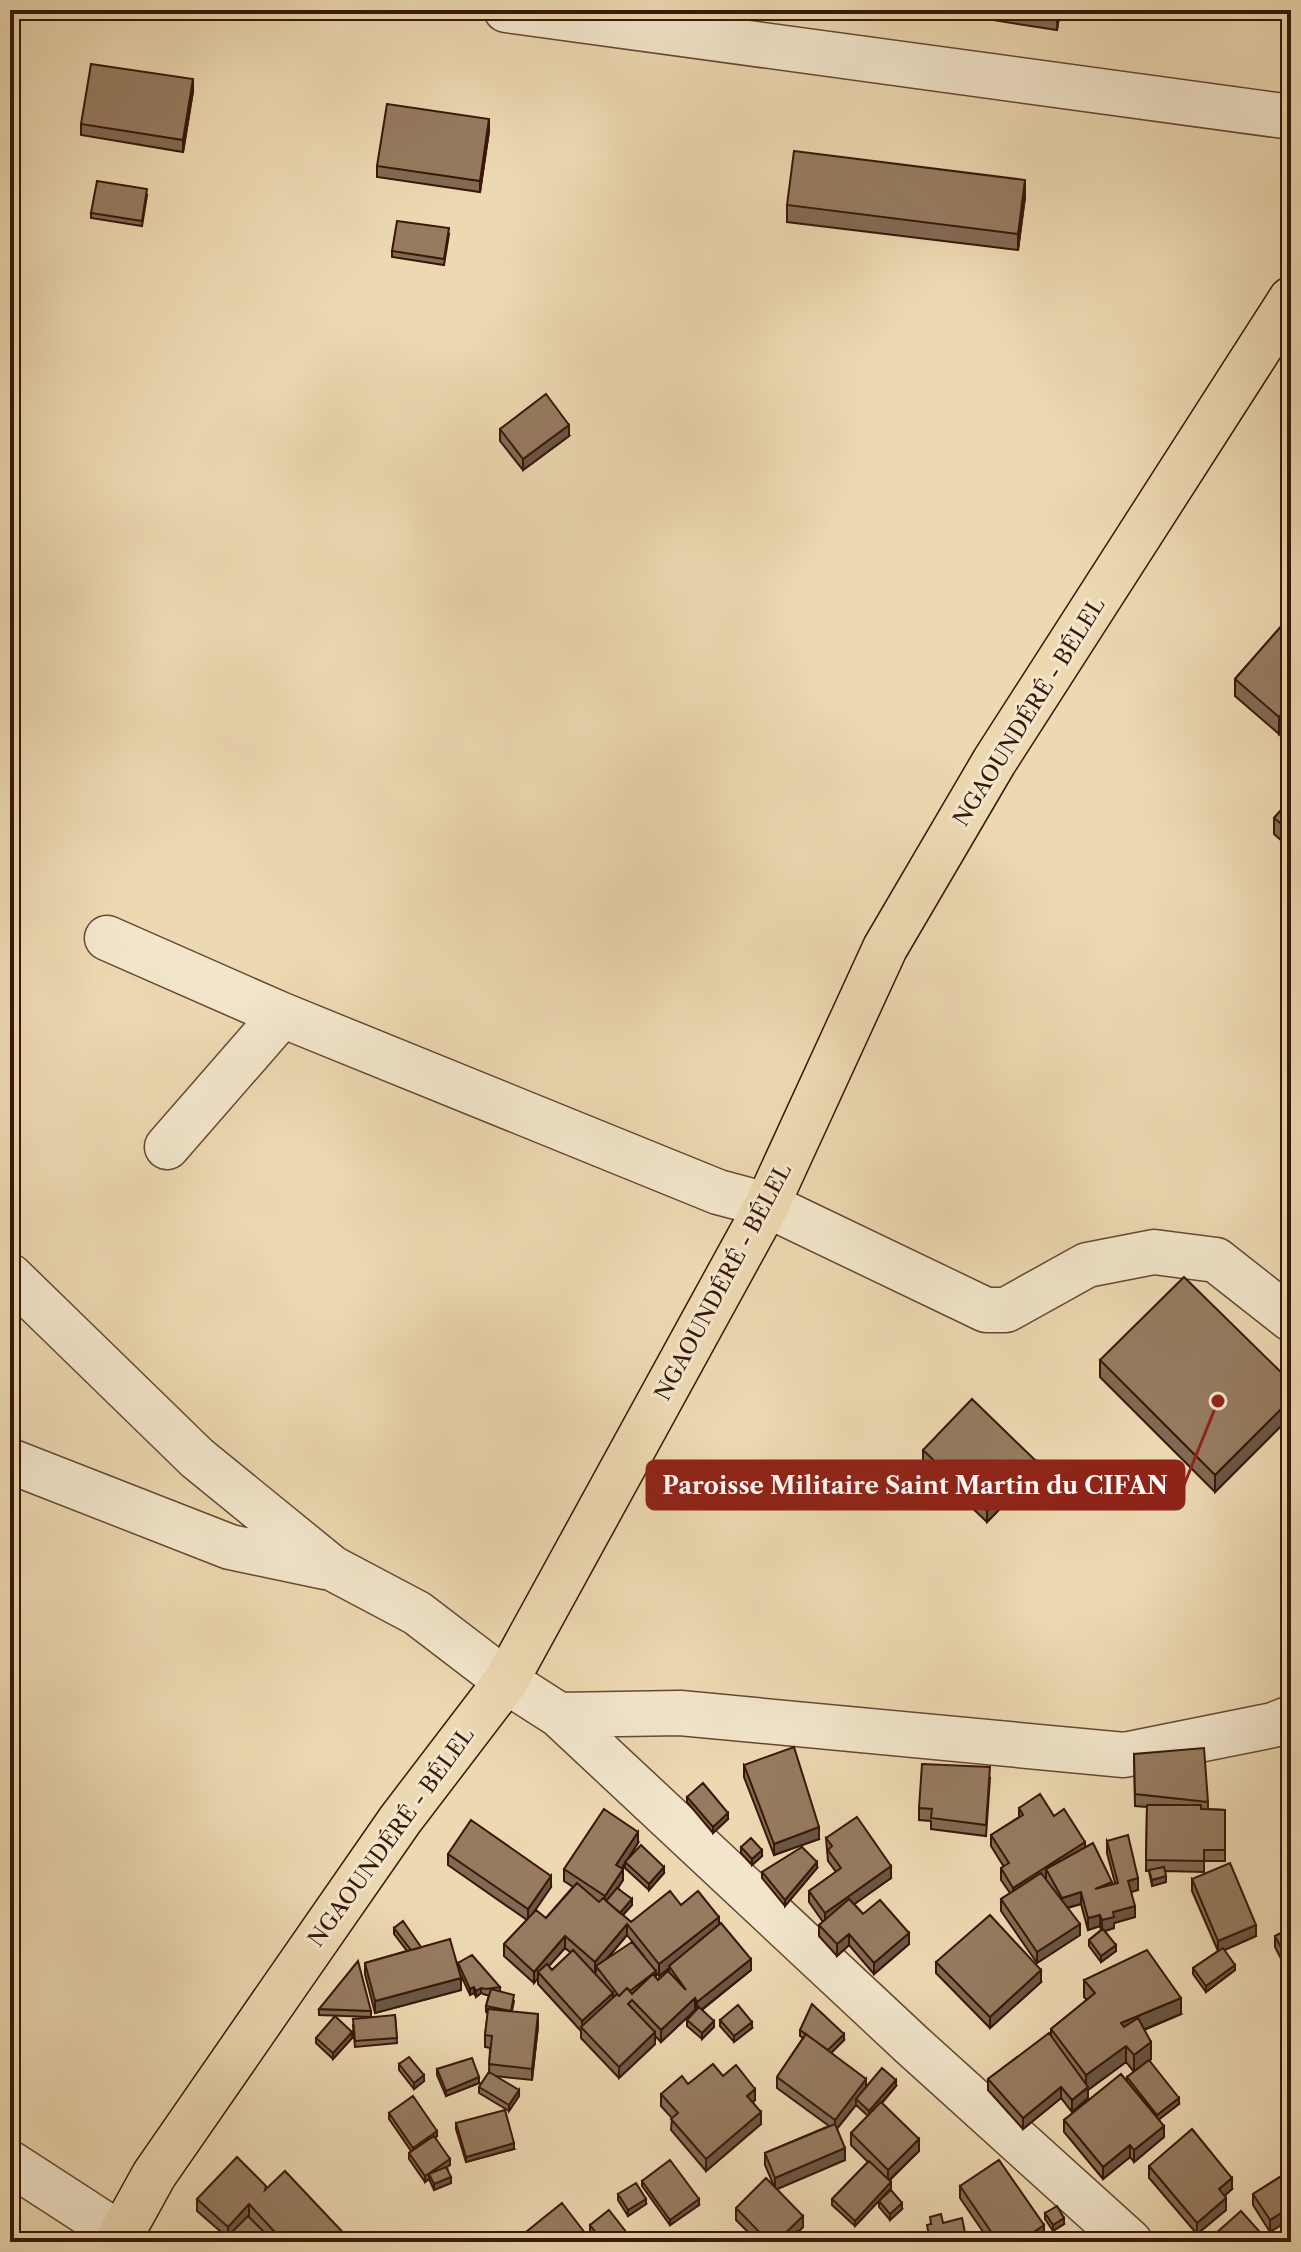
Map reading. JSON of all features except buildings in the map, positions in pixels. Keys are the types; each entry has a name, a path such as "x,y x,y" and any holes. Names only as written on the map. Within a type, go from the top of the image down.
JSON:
{"main road":[{"name":"NGAOUNDÉRÉ - BÉLEL","path":"119,2239 154,2175 291,1977 400,1820 506,1681 767,1205 885,948 994,762 1291,299"}],"street":[{"path":"506,10 1291,117"},
{"path":"107,938 282,1015 718,1192 767,1205 986,1310 1006,1310 1087,1265 1154,1252 1216,1260 1291,1319"},
{"path":"167,1147 282,1015"},
{"path":"10,1276 197,1458 332,1568 417,1613 506,1681 559,1715 912,2045 1130,2242"},
{"path":"10,1461 230,1547 332,1568"},
{"path":"559,1715 680,1713 1124,1755 1273,1725 1291,1718"},
{"path":"10,2163 119,2239"}],"place":[{"name":"Paroisse Militaire Saint Martin du CIFAN","path":"1218,1401"}]}
